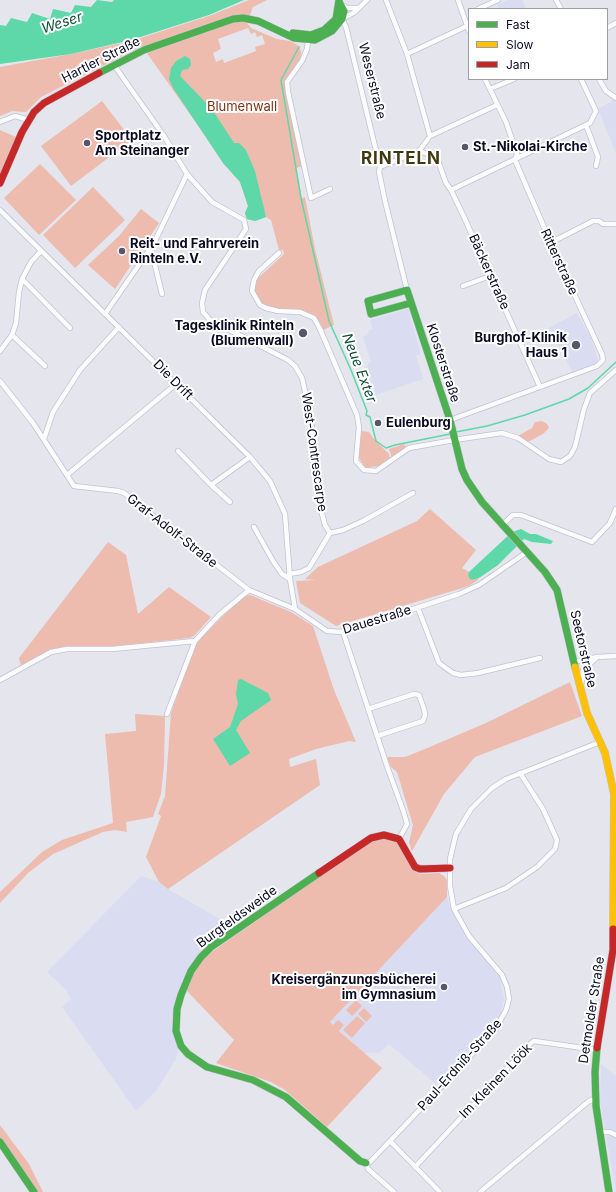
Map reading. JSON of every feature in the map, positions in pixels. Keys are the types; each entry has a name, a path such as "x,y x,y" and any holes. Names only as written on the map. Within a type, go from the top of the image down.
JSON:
{"street":[{"path":"279,31 305,36 313,35 324,30 339,19 350,16 367,0"},
{"path":"386,0 407,54 429,137"},
{"path":"407,54 468,28 458,0"},
{"path":"480,8 498,0"},
{"path":"340,2 347,8 358,8"},
{"name":"Weserstraße","path":"340,2 344,11 339,19 347,28 380,167"},
{"path":"464,15 468,13"},
{"name":"Hartler Straße","path":"0,183 29,120 34,112 44,103 144,50 233,19 243,18 258,21 279,31"},
{"path":"279,31 289,36 308,41 327,34 339,19"},
{"path":"308,41 307,49 302,61 287,82 311,198 330,189"},
{"path":"106,314 151,249 187,174 164,136 114,65"},
{"name":"Ritterstraße","path":"486,80 506,122 517,154 515,160 550,243 602,354 603,360 601,363 540,387"},
{"path":"490,89 512,80"},
{"path":"451,190 590,123 596,111 581,80"},
{"path":"600,80 606,91 616,98"},
{"path":"380,167 419,151 429,137 497,105"},
{"path":"0,122 15,116 29,120"},
{"path":"586,125 598,156 596,166"},
{"name":"Bäckerstraße","path":"419,151 435,157 540,387"},
{"path":"414,153 418,163"},
{"name":"Klosterstraße","path":"380,167 379,172 385,201 407,290 450,420 453,435"},
{"name":"West-Contrescarpe","path":"187,174 212,202 243,218 246,228 205,290 202,303 203,312 210,320 288,360 295,366 302,378 311,418 318,499 325,525 330,533"},
{"name":"Die Drift","path":"0,210 250,457 270,481 285,514 294,609"},
{"path":"550,243 593,221 599,221 603,224 616,224"},
{"path":"151,249 162,294"},
{"path":"0,351 12,336 16,323 19,292 22,279 31,262 41,251"},
{"path":"279,253 259,271 254,280 252,291 255,299 260,305 266,308 308,314 314,318 357,415 359,427 356,461 359,466 369,472 376,471 409,448 453,435 509,434 518,438 549,459 561,462 570,456 575,447 585,404 590,393 616,370"},
{"path":"463,286 490,276"},
{"path":"22,279 70,328"},
{"path":"407,290 368,301 371,314 411,302"},
{"path":"44,439 53,412 76,376 119,327"},
{"path":"12,336 44,366"},
{"name":"Graf-Adolf-Straße","path":"0,381 44,439 74,486 124,493 249,590"},
{"path":"67,475 176,384"},
{"path":"450,420 540,387"},
{"name":"Seetorstraße","path":"453,435 462,469 469,484 482,502 545,572 557,590 581,694 611,775 614,794 615,903"},
{"path":"178,451 230,502"},
{"path":"211,485 250,457"},
{"path":"254,527 282,574 290,576 309,568 330,533 343,530 363,521 413,493"},
{"path":"502,525 513,515 521,515 592,542 610,523 616,510"},
{"name":"Dauestraße","path":"249,590 294,609 328,631 343,632 418,608 479,585 526,550"},
{"path":"168,714 195,641 219,615 249,590"},
{"path":"418,608 439,663 453,673 461,675 478,673 540,658"},
{"path":"343,632 406,818 407,824 399,839 415,867 420,869 450,868"},
{"path":"0,680 51,652 67,649 112,649 195,641"},
{"path":"573,662 597,657 616,656"},
{"path":"581,694 581,676 583,670 597,657"},
{"path":"368,709 414,694 418,695 424,708 426,716 423,721 377,736"},
{"name":"Paul-Erdniß-Straße","path":"366,1163 370,1162 495,1030 506,1010 508,999 507,987 502,975 469,936 454,909 451,897 450,859 456,834 471,809 492,788 520,773 600,742"},
{"path":"454,909 506,888 537,867 555,849 557,840 543,809 520,773"},
{"name":"Burgfeldsweide","path":"366,1163 360,1161 286,1096 253,1080 207,1067 188,1054 181,1046 176,1032 177,1009 186,982 201,956 220,941 371,838 384,835 399,839"},
{"name":"Detmolder Straße","path":"609,1192 595,1099 597,1050 613,950 615,903"},
{"name":"Im Kleinen Löök","path":"415,1167 531,1043 534,1042 597,1050"},
{"path":"480,1192 589,1101 595,1099"},
{"path":"600,1132 610,1132 616,1135"},
{"path":"390,1141 440,1192"},
{"path":"0,1142 34,1192"},
{"path":"366,1163 368,1169 394,1192"}],"shaded area":[{"path":"508,0 522,0 526,8 498,8 497,5"},
{"path":"614,100 616,101 616,153 598,109"},
{"path":"408,309 421,354 416,356 423,379 376,395 366,367 368,366 368,363 371,362 363,337 369,334 368,331 373,329 370,320"},
{"name":"Burghof-Klinik Haus 1","path":"577,313 591,338 598,359 596,363 573,373 549,328"},
{"path":"141,876 159,882 168,889 232,926 201,952 186,971 173,1010 172,1027 178,1051 176,1059 156,1091 136,1111 62,1007 71,999 66,990 47,972"},
{"path":"447,897 451,909 462,929 500,978 504,999 500,1016 494,1026 443,1080 436,1084 389,1044 379,1053 364,1053 330,1022"},
{"path":"601,1064 616,1076 616,1192 600,1102"}],"green space":[{"name":"Blumenwall","path":"249,0 267,0 253,7 247,23 251,28 277,39 290,41 299,46 301,52 300,62 286,80 286,89 302,166 296,168 302,198 305,197 315,249 334,325 321,331 308,314 266,308 255,298 252,290 255,281 284,254 283,250 279,250 271,220 266,217 255,221 247,219 245,213 248,206 240,182 223,163 142,46 41,97 26,112 12,111 0,116 0,67 131,41 209,16","holes":["248,28 251,34 255,32 257,37 262,35 265,44 255,47 256,51 224,63 223,59 216,62 213,53 221,49 218,39"]},
{"name":"Sportplatz Am Steinanger","path":"102,101 132,140 71,186 41,146"},
{"path":"0,130 16,137 0,174"},
{"path":"40,164 76,200 39,235 4,198"},
{"path":"93,187 125,220 75,268 43,235"},
{"name":"Reit- und Fahrverein Rinteln e.V.","path":"141,209 159,223 115,289 88,265 119,236"},
{"path":"542,421 547,424 549,428 543,434 528,442 518,436 532,428 535,422"},
{"path":"361,431 369,432 389,454 390,458 378,466 366,468 359,458"},
{"path":"404,444 406,448 392,458 389,449"},
{"path":"430,509 476,550 462,568 469,572 468,575 472,580 477,578 478,580 469,586 336,626 300,603 296,581 316,580 305,579 318,567 417,521"},
{"path":"108,542 126,555 138,614 169,587 211,617 194,636 189,638 97,648 68,647 37,656 21,666 19,658"},
{"path":"250,595 291,612 313,626 334,690 356,742 349,741 316,749 289,759 290,767 316,759 320,785 168,889 159,882 146,857 161,816 158,814 165,796 171,713 196,643 245,596"},
{"path":"570,682 582,716 475,757 444,794 412,851 409,843 413,825 397,772 391,767 387,757 405,757 425,749 486,723"},
{"path":"135,714 165,716 164,765 161,794 153,817 126,822 127,832 115,830 103,832 53,854 28,873 0,903 0,892 42,852 62,840 113,823 105,734 136,731"},
{"path":"392,839 399,844 413,868 420,874 439,873 444,876 447,880 447,897 330,1022 333,1025 338,1020 344,1025 339,1031 382,1068 327,1127 285,1090 271,1082 216,1063 234,1040 186,990 193,974 206,956 372,840"},
{"path":"356,1000 362,1006 352,1016 346,1010"},
{"path":"364,1008 372,1016 366,1022 358,1014"},
{"path":"357,1016 365,1023 352,1038 343,1030"},
{"path":"0,1125 29,1164 43,1192 33,1192 0,1147"}],"water":[{"name":"Weser","path":"97,0 112,2 114,0 244,0 209,15 131,40 71,54 0,64 0,25 6,26 11,18 27,22 32,13 50,19 53,9 71,13 75,5 91,7"},
{"path":"185,56 190,59 191,65 188,69 182,70 180,76 212,109 234,143 239,143 246,150 255,171 266,217 255,221 247,219 245,213 248,206 240,182 223,163 173,88 169,79 171,68 176,61"},
{"path":"521,529 530,534 536,534 553,541 551,544 532,542 524,539 498,565 479,578 472,580 470,579 468,575 469,572 512,532"},
{"path":"241,679 268,693 271,700 241,721 236,730 250,753 230,766 213,739 230,727 238,704 236,694 238,680"}],"waterway":[{"name":"Neue Exter","path":"299,47 281,80 301,198 329,321 351,370 367,411 366,415 370,417 376,441 386,448 450,434"},
{"name":"Neue Exter","path":"456,432 487,426 525,415 569,399 588,388 616,362"}],"traffic: fast":[{"path":"293,33 311,35 324,30 336,19 339,0"},
{"path":"99,73 144,50 233,19 243,18 258,21 294,38 315,40 332,31 342,19 344,11 339,2"},
{"path":"411,303 371,314 368,301 407,290 450,420 462,469 467,480 482,502 545,572 557,590 575,667"},
{"path":"319,873 211,947 201,957 191,971 181,995 177,1009 176,1031 181,1046 188,1054 207,1067 253,1080 286,1097 360,1161 366,1163"},
{"path":"597,1048 595,1072 596,1106 609,1192"},
{"path":"0,1142 34,1192"}],"traffic: slow":[{"path":"575,667 587,713 605,753 614,794 613,929"}],"traffic: jam":[{"path":"0,183 22,132 34,112 44,103 99,73"},
{"path":"319,873 371,838 384,835 399,839 415,867 420,869 450,868"},
{"path":"597,1048 613,950 613,929"}],"place":[{"name":"Sportplatz Am Steinanger","path":"87,143"},
{"name":"St.-Nikolai-Kirche","path":"465,147"},
{"name":"Reit- und Fahrverein Rinteln e.V.","path":"122,251"},
{"name":"Tagesklinik Rinteln (Blumenwall)","path":"303,333"},
{"name":"Burghof-Klinik Haus 1","path":"576,345"},
{"name":"Eulenburg","path":"378,423"},
{"name":"Kreisergänzungsbücherei im Gymnasium","path":"444,987"}],"district":[{"name":"RINTELN","path":"401,159"}]}
